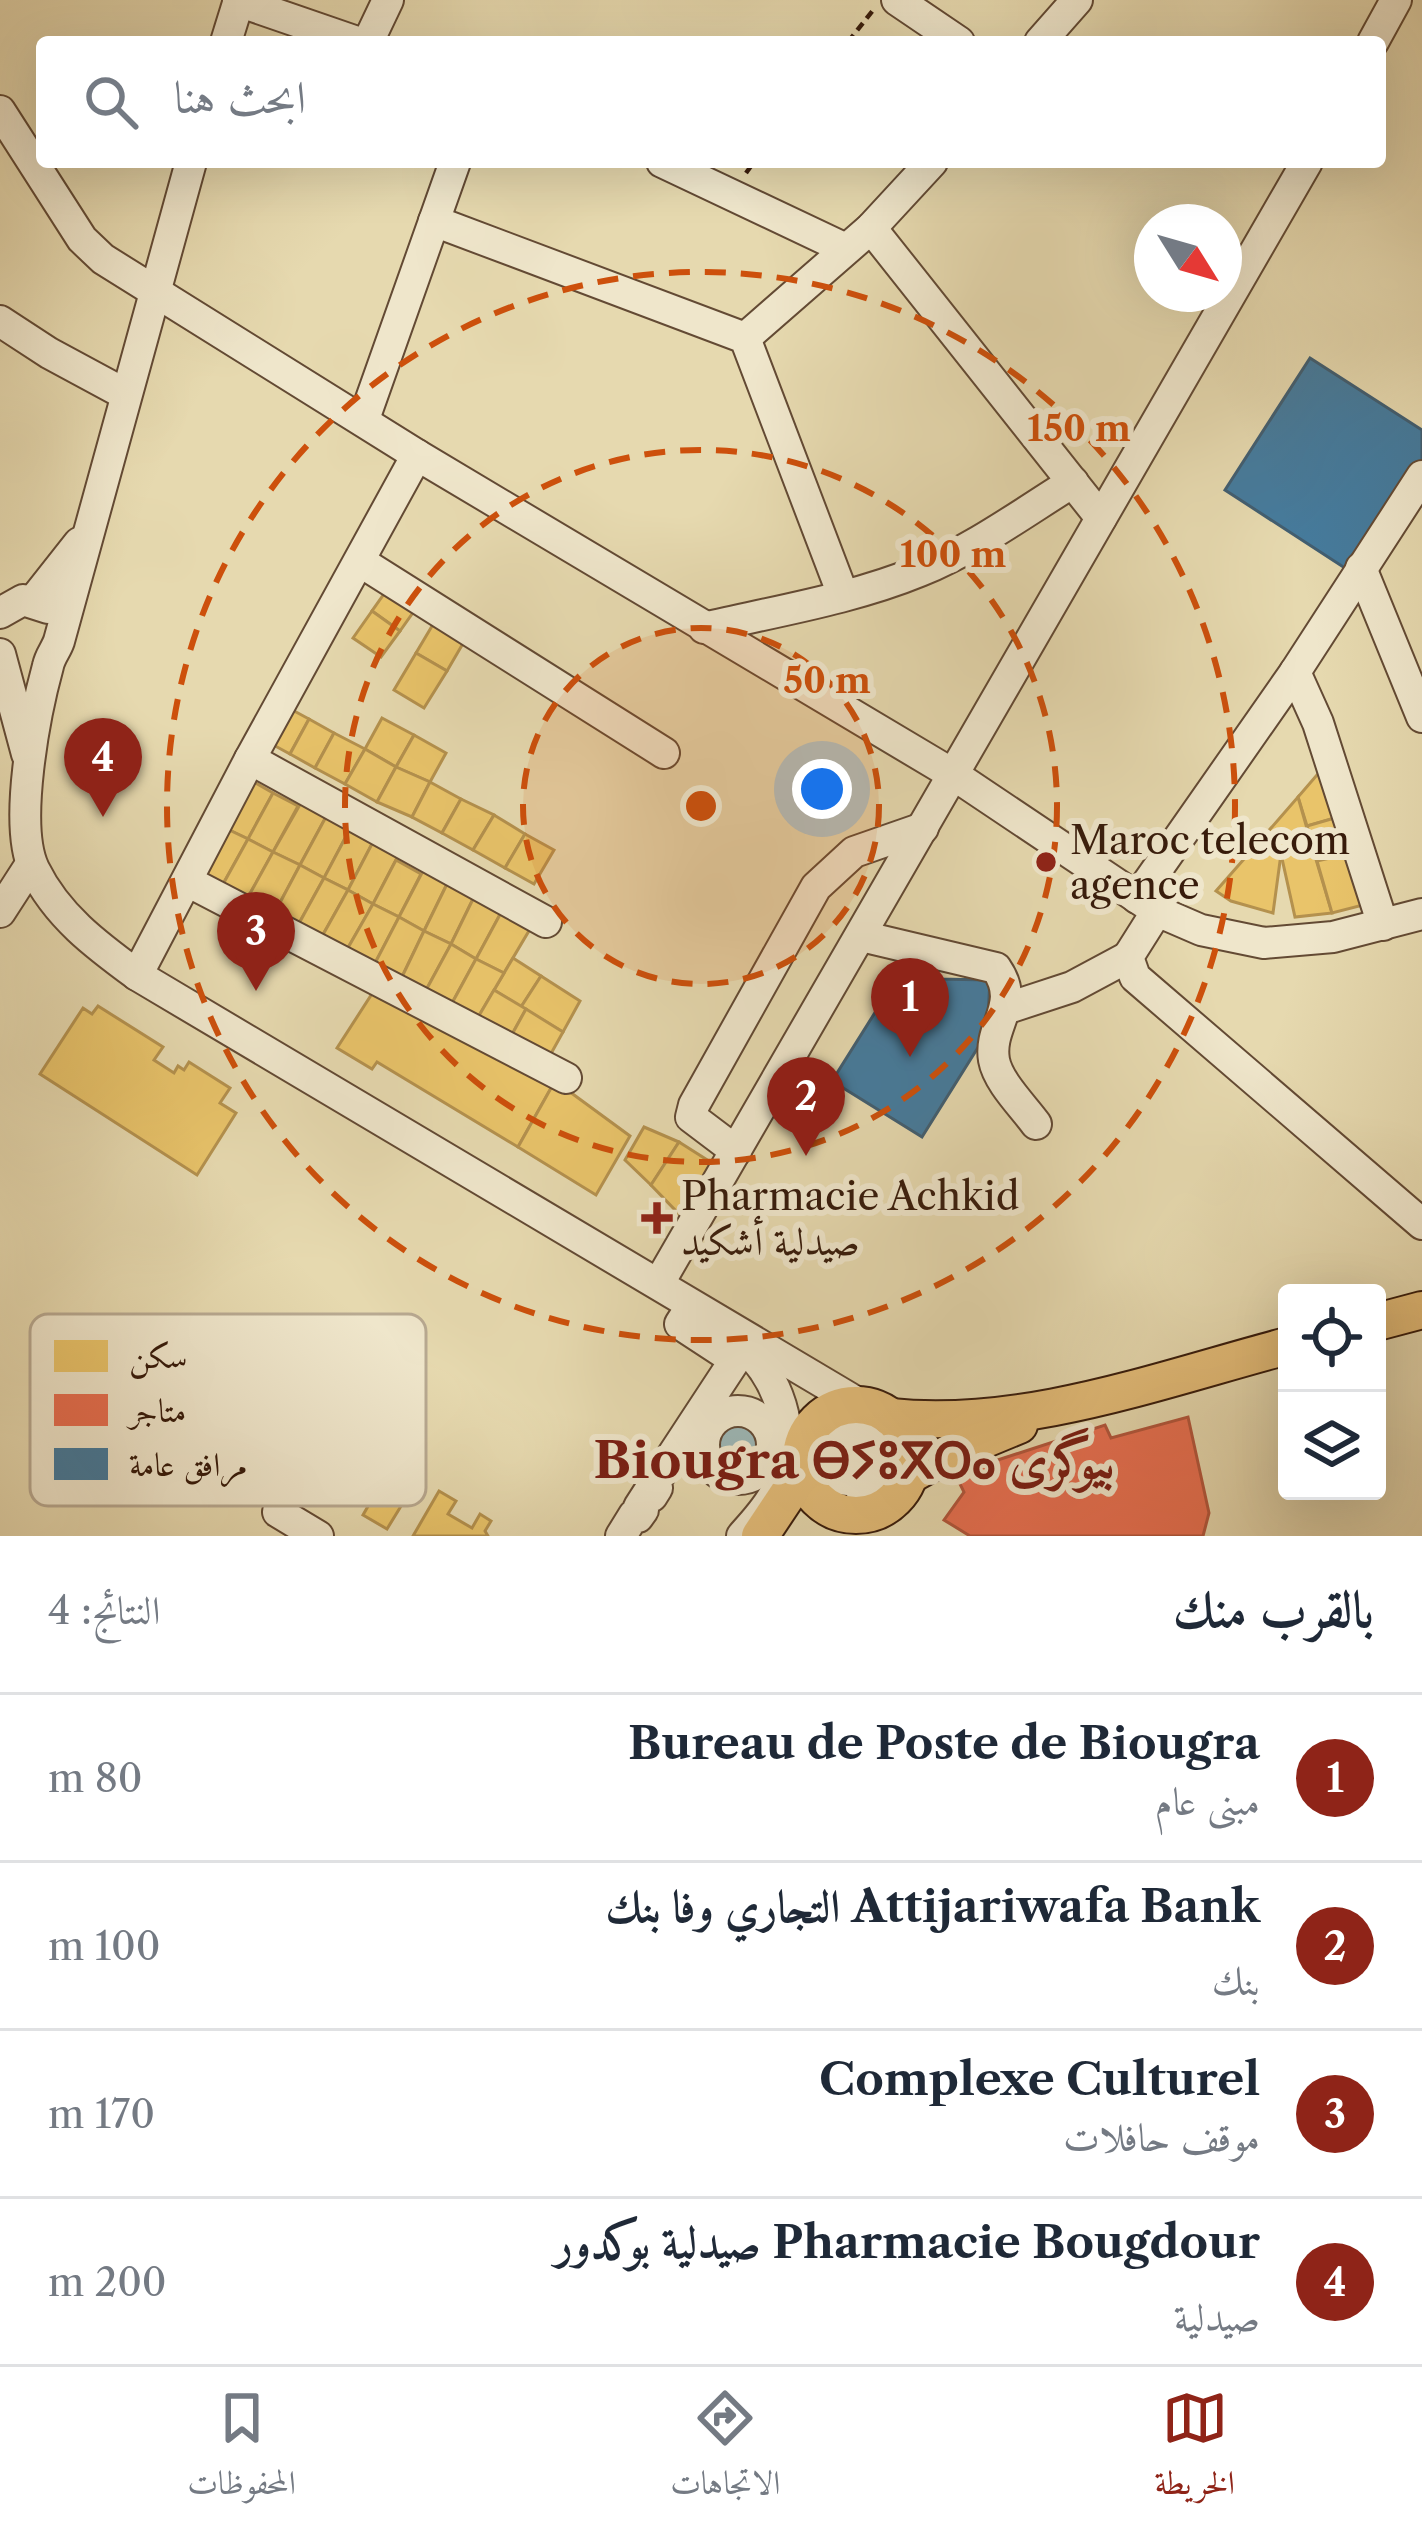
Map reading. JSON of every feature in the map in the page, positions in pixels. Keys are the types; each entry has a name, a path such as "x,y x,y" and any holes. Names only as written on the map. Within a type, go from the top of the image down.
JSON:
{"main road":[{"path":"1386,1320 1422,1310"},
{"path":"868,1429 1073,1403 1278,1348"},
{"path":"822,1536 856,1514 888,1504 908,1476 944,1456 1073,1403"},
{"path":"856,1514 821,1503 802,1472 807,1434 830,1411 908,1444 908,1476"},
{"path":"760,1536 802,1472"}],"street":[{"path":"228,36 238,0 340,36"},
{"path":"371,36 388,0"},
{"path":"897,0 950,36"},
{"path":"1045,36 1077,0"},
{"path":"1376,36 1396,0"},
{"path":"0,111 36,167"},
{"path":"37,168 82,239 103,259 418,455 954,775 1147,904 1201,930 1264,943 1333,938 1422,914"},
{"path":"28,760 54,644 188,168"},
{"path":"364,419 453,168"},
{"path":"675,168 846,249"},
{"path":"745,338 871,228 926,168"},
{"path":"659,1283 1303,168"},
{"path":"434,221 745,338 843,595"},
{"path":"871,228 1101,518"},
{"path":"0,321 125,394"},
{"path":"137,975 418,455"},
{"path":"1422,476 1147,904 1128,957 1135,977 1422,1224"},
{"path":"704,628 879,587 926,569 1072,482"},
{"path":"12,604 87,533"},
{"path":"361,562 664,753"},
{"path":"1361,568 1422,717"},
{"path":"0,655 9,663 30,667 54,644 52,611 12,604"},
{"path":"0,655 28,760 31,864 50,897 82,934 137,975 750,1338 868,1429"},
{"path":"1295,671 1318,723 1383,925"},
{"path":"250,759 546,922"},
{"path":"736,1151 698,1124 692,1117 694,1105 816,887 854,852 923,828"},
{"path":"0,912 31,864"},
{"path":"187,881 566,1078"},
{"path":"861,937 996,968 1007,984 993,1054 997,1068 1036,1124"},
{"path":"1005,1009 1072,987 1128,957"},
{"path":"621,1536 634,1515 638,1517 643,1510 639,1507 648,1493 652,1496 657,1488 653,1485 735,1360 680,1324 689,1310 751,1354 783,1406 786,1444 781,1477 765,1508 742,1536"},
{"path":"750,1338 807,1434"},
{"path":"278,1512 319,1536"}],"path":[{"path":"853,36 881,0"}],"water":[{"path":"738,1411 762,1421 772,1445 762,1469 738,1479 714,1469 704,1445 714,1421"}],"building: سكن":[{"path":"391,584 419,604 400,631 372,611"},
{"path":"372,611 400,631 381,657 353,638"},
{"path":"435,621 465,640 447,671 416,653"},
{"path":"416,653 447,671 424,708 394,690"},
{"path":"285,706 309,719 290,754 266,741"},
{"path":"382,718 414,735 396,767 365,749"},
{"path":"309,719 334,733 315,768 290,754"},
{"path":"334,733 365,749 345,784 315,768"},
{"path":"414,735 446,753 430,782 396,767"},
{"path":"365,749 396,767 377,802 345,784"},
{"path":"1329,761 1345,815 1307,826 1298,797"},
{"path":"396,767 430,782 412,817 377,802"},
{"path":"249,779 273,793 248,839 223,827"},
{"path":"430,782 461,799 442,833 412,817"},
{"path":"273,793 298,806 273,852 248,839"},
{"path":"1298,797 1312,846 1281,854 1251,851"},
{"path":"461,799 494,815 473,850 442,833"},
{"path":"302,801 327,815 300,865 273,852"},
{"path":"327,815 351,827 324,878 300,865"},
{"path":"494,815 525,834 505,868 473,850"},
{"path":"1345,815 1356,852 1317,861 1307,826"},
{"path":"223,827 248,839 222,886 198,873"},
{"path":"351,827 374,840 348,890 324,878"},
{"path":"525,834 554,850 534,884 505,868"},
{"path":"248,839 273,852 247,899 222,886"},
{"path":"374,840 399,854 373,904 348,890"},
{"path":"1312,846 1332,913 1295,917 1281,854"},
{"path":"1251,851 1281,854 1273,913 1231,901 1216,891"},
{"path":"273,852 300,865 274,914 247,899"},
{"path":"1356,852 1371,903 1332,913 1317,861"},
{"path":"396,860 421,874 399,917 373,904"},
{"path":"300,865 324,878 297,927 274,914"},
{"path":"424,869 448,882 424,931 399,917"},
{"path":"324,878 348,890 320,940 297,927"},
{"path":"448,882 475,895 451,944 424,931"},
{"path":"348,890 373,904 345,953 320,940"},
{"path":"475,895 503,909 476,959 451,944"},
{"path":"373,904 399,917 373,967 345,953"},
{"path":"503,909 533,924 504,973 476,959"},
{"path":"399,917 424,931 400,981 373,967"},
{"path":"424,931 451,944 425,992 400,981"},
{"path":"451,944 476,959 451,1005 425,992"},
{"path":"513,958 541,976 521,1007 494,990"},
{"path":"476,959 504,973 477,1019 451,1005"},
{"path":"541,976 580,1001 563,1032 521,1007"},
{"path":"377,986 555,1081 518,1147 377,1062 372,1069 337,1048"},
{"path":"494,990 526,1009 510,1038 477,1019"},
{"path":"98,1006 163,1047 154,1060 174,1073 189,1062 230,1088 220,1103 236,1113 197,1175 40,1074 83,1008 92,1014"},
{"path":"526,1009 563,1032 548,1059 510,1038"},
{"path":"555,1081 630,1136 596,1195 518,1147"},
{"path":"644,1127 679,1142 651,1185 625,1160"},
{"path":"679,1142 712,1163 679,1214 651,1185"},
{"path":"439,1491 456,1501 448,1514 472,1528 480,1514 491,1521 485,1531 488,1536 413,1536"},
{"path":"368,1506 401,1506 387,1529 363,1515"}],"building: متاجر":[{"path":"1188,1417 1209,1513 1203,1536 970,1536 944,1520 964,1492 955,1474 1105,1425 1111,1438"}],"building: مرافق عامة":[{"path":"1310,358 1422,430 1422,462 1351,572 1225,490"},
{"path":"903,968 938,979 990,980 987,1033 922,1137 832,1081"}],"place":[{"name":"Pharmacie Bougdour صيدلية بوكدور","path":"103,817"},
{"name":"Maroc telecom agence","path":"1046,862"},
{"name":"Complexe Culturel","path":"256,991"},
{"name":"Bureau de Poste de Biougra","path":"910,1057"},
{"name":"Attijariwafa Bank التجاري وفا بنك","path":"806,1156"},
{"name":"Pharmacie Achkid صيدلية أشكيد","path":"657,1218"}],"district":[{"name":"Biougra ⴱⵢⵓⴳⵔⴰ بيوگرى","path":"854,1460"}]}
